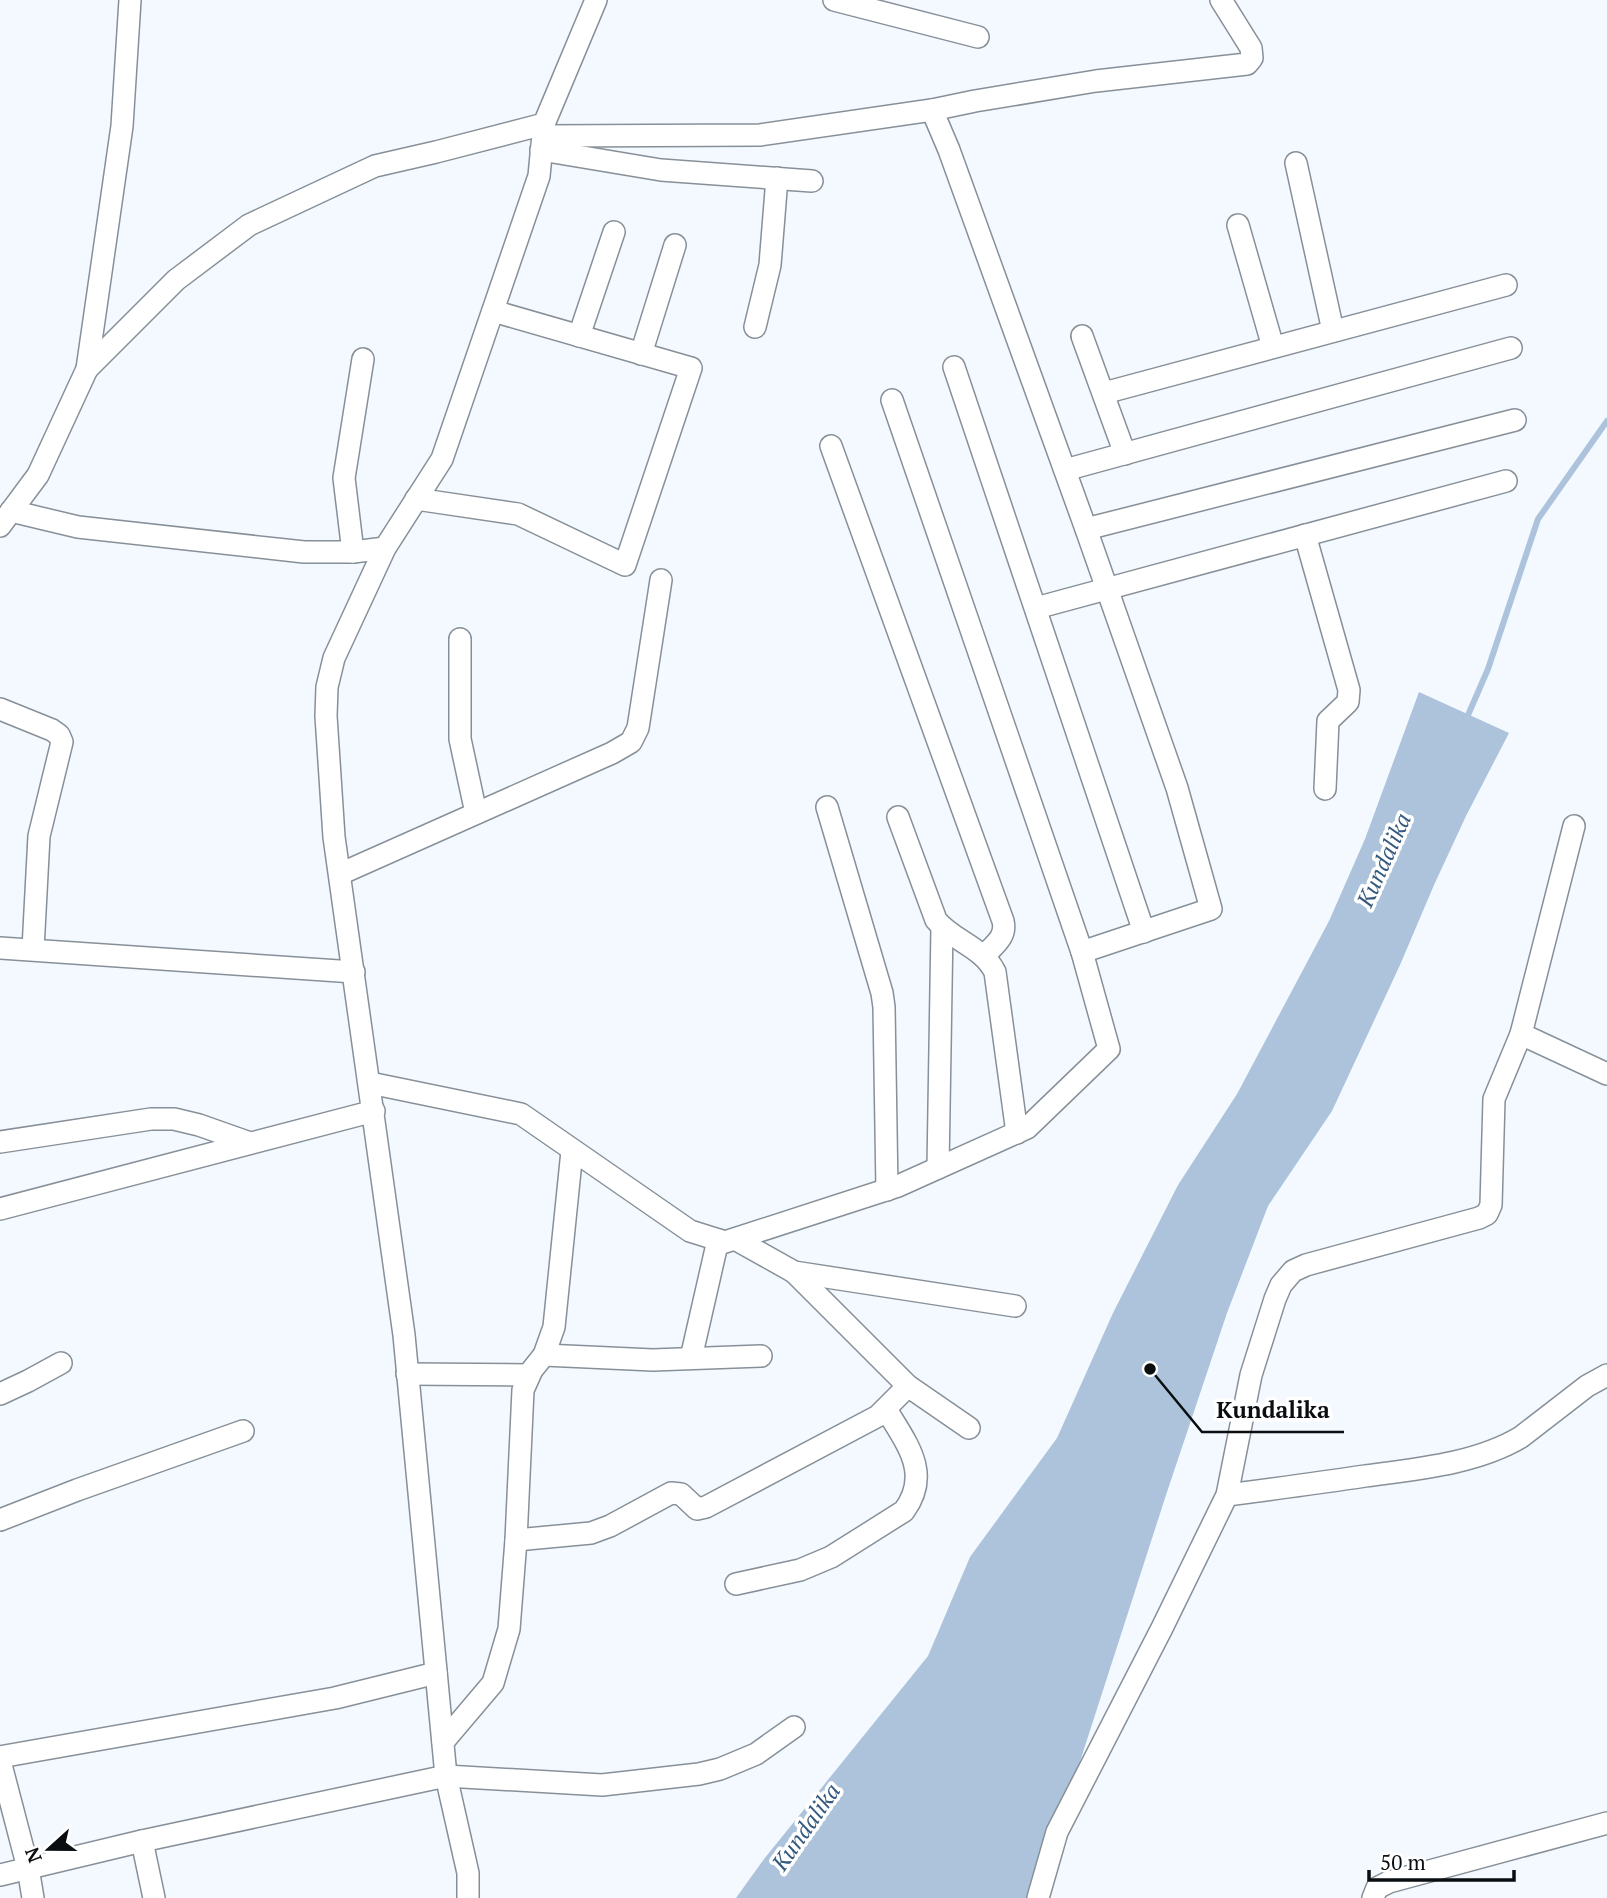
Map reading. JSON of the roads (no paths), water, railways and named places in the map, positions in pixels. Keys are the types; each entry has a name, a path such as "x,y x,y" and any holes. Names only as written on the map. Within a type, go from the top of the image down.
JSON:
{"street":[{"path":"130,0 122,126 87,369 38,475 6,519 304,552 353,552 385,548"},
{"path":"468,1898 468,1873 446,1776 407,1374 374,1111 334,837 327,687 334,657 385,548 442,459 539,176 542,136 596,0"},
{"path":"834,0 978,37"},
{"path":"87,369 176,279 249,225 375,166 436,152 542,136 760,135 932,110 1096,81 1247,64 1252,58 1251,48 1221,0"},
{"path":"932,110 949,150 1086,528 1177,788 1211,909 1082,952"},
{"path":"542,136 661,170 812,181"},
{"path":"1296,163 1334,331"},
{"path":"755,327 770,265 777,178"},
{"path":"1238,225 1273,347"},
{"path":"579,336 614,232"},
{"path":"641,354 674,245"},
{"path":"1104,393 1506,285"},
{"path":"416,499 518,514 625,565 691,369 493,311"},
{"path":"1082,336 1125,454"},
{"path":"1065,470 1511,348"},
{"path":"353,552 344,478 363,359"},
{"path":"954,367 1144,932"},
{"path":"726,1240 887,1190 1027,1129 1109,1049 1082,952 892,400"},
{"path":"1086,528 1515,420"},
{"path":"831,446 1003,921 1005,930 1002,936 984,956"},
{"path":"1036,608 1506,481"},
{"path":"1305,535 1349,690 1348,702 1328,721 1325,789"},
{"path":"340,874 612,753 631,742 638,728 662,580"},
{"path":"460,639 460,738 476,813"},
{"path":"0,709 52,730 59,735 62,742 39,836 33,949"},
{"path":"827,807 882,993 887,1190"},
{"path":"898,817 932,913 942,927 991,963 998,981 1017,1133"},
{"path":"1038,1898 1057,1832 1227,1495 1251,1375 1281,1285 1293,1271 1307,1265 1487,1214 1491,1205 1494,1098 1521,1034 1574,826"},
{"path":"938,1168 942,927"},
{"path":"0,948 355,981"},
{"path":"1521,1034 1607,1074"},
{"path":"370,1083 521,1114 690,1231 726,1240 794,1272 1014,1306"},
{"path":"0,1209 374,1111"},
{"path":"0,1142 151,1119 174,1119 250,1143"},
{"path":"443,1742 493,1683 509,1629 523,1390 529,1375 544,1355 554,1327 572,1151"},
{"path":"691,1358 726,1240"},
{"path":"794,1272 908,1385 969,1428"},
{"path":"544,1355 653,1360 761,1356"},
{"path":"0,1394 61,1363"},
{"path":"407,1374 529,1375"},
{"path":"1227,1495 1422,1468 1487,1453 1521,1437 1587,1386 1607,1374"},
{"path":"516,1540 591,1534 671,1493 681,1494 697,1509 706,1507 878,1416 908,1385"},
{"path":"736,1584 800,1570 831,1557 904,1511 912,1500 917,1485 917,1469 911,1449 886,1409"},
{"path":"0,1520 243,1431"},
{"path":"33,1898 0,1759 343,1697 436,1673"},
{"path":"0,1875 142,1841 446,1776 602,1785 699,1774 720,1769 757,1754 794,1727"},
{"path":"1373,1898 1377,1888 1389,1882 1607,1823"},
{"path":"142,1841 154,1898"}],"water":[{"path":"1419,692 1509,733 1466,816 1332,1111 1268,1206 1227,1313 1036,1898 736,1898 764,1859 928,1656 970,1557 1057,1438 1113,1313 1178,1185 1237,1094 1329,921 1365,839"}],"waterway":[{"name":"Kundalika","path":"1465,722 1488,669 1538,519 1607,421"}],"place":[{"name":"Kundalika","path":"1150,1369"}]}
